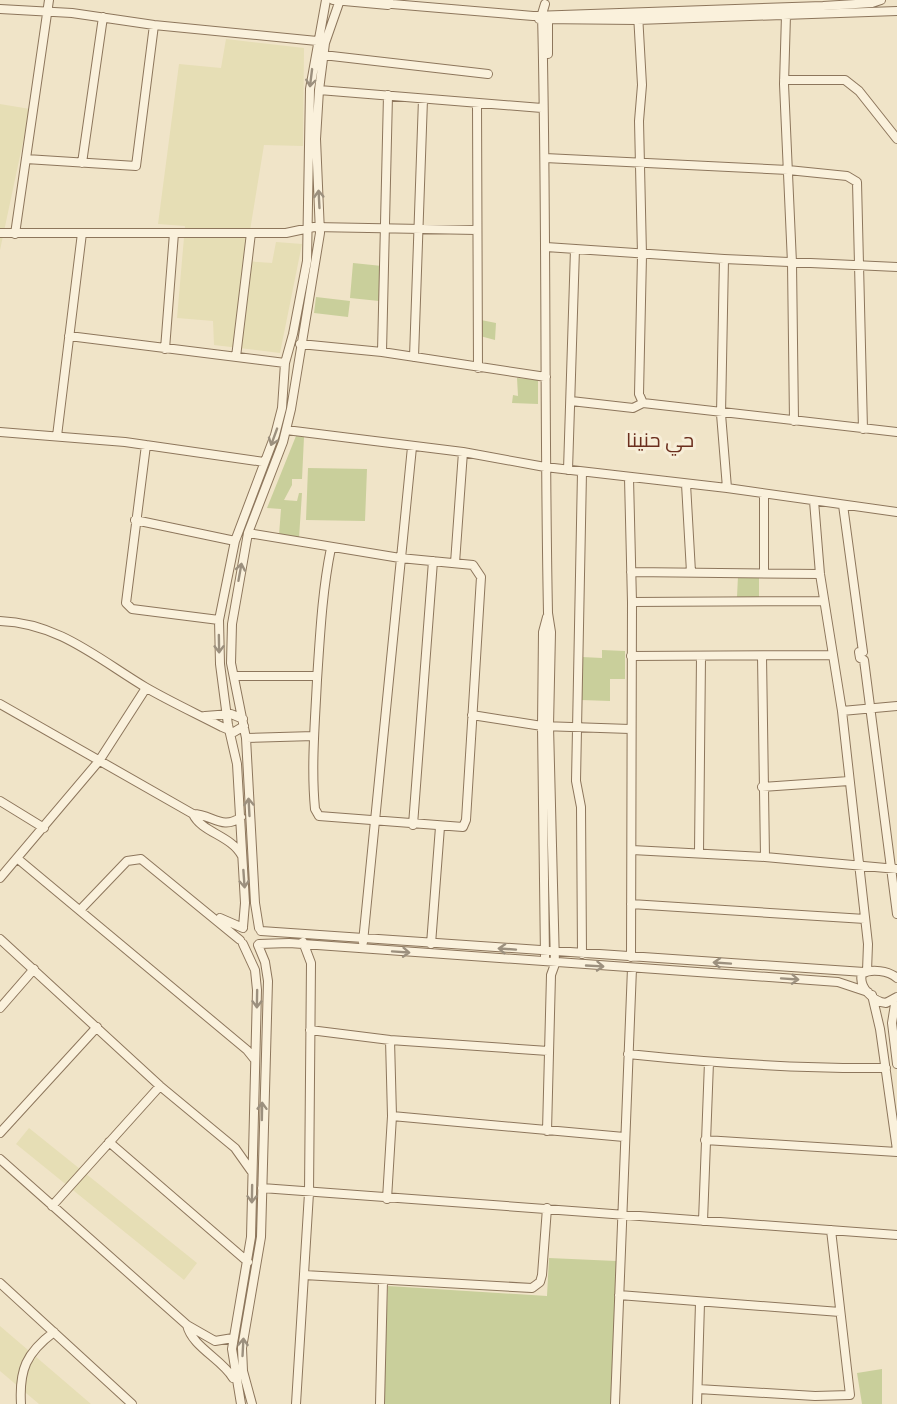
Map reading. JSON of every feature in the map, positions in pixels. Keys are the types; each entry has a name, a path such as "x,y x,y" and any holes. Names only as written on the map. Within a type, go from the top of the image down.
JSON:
{"street":[{"path":"15,234 49,0"},
{"path":"240,1404 233,1338 248,1262 257,980 252,961 242,942 245,903 237,756 227,715 218,650 219,620 235,541 280,417 285,363 304,277 307,240 309,106 317,41 327,0"},
{"path":"381,0 392,4 543,17 722,14 863,4 881,0"},
{"path":"720,0 722,14"},
{"path":"252,1404 243,1371 242,1348 260,1250 267,981 265,962 259,944 260,930 255,903 246,738 234,676 231,650 232,624 248,533 286,430 320,238 316,139 323,55 337,1 383,6 392,4"},
{"path":"545,2 543,17 546,108 543,111 546,247 545,467 548,613 551,632 546,726 549,952 552,975 547,1131"},
{"path":"0,9 47,10 154,25 317,41"},
{"path":"722,14 786,15 895,10"},
{"path":"786,15 784,80 792,262 794,421"},
{"path":"82,163 104,17"},
{"path":"638,17 642,85 639,161 642,255 639,394 643,403"},
{"path":"26,159 136,166 154,25"},
{"path":"323,55 488,74"},
{"path":"784,80 845,80 859,92 897,139"},
{"path":"319,90 477,103 543,111"},
{"path":"382,352 388,95"},
{"path":"414,357 423,99"},
{"path":"477,103 478,368"},
{"path":"545,158 639,161 788,171 847,176 858,182 863,429"},
{"path":"0,233 286,233 307,228 477,230"},
{"path":"57,436 82,233"},
{"path":"165,349 174,233"},
{"path":"236,357 251,233"},
{"path":"286,233 307,240 320,238"},
{"path":"546,247 724,260 897,267"},
{"path":"568,470 575,249"},
{"path":"724,260 721,414 728,488"},
{"path":"69,336 285,363 291,370 296,364"},
{"path":"300,344 382,352 546,378"},
{"path":"571,401 633,408 643,403 721,414 897,432"},
{"path":"286,430 463,453 582,472 728,488 897,512"},
{"path":"0,432 146,445 264,462"},
{"path":"146,445 126,600 129,608 219,620"},
{"path":"363,949 412,447"},
{"path":"455,563 463,453"},
{"path":"582,472 576,781 581,807 582,954"},
{"path":"629,478 632,602 631,957"},
{"path":"686,484 691,572"},
{"path":"764,494 764,573"},
{"path":"814,501 823,601 842,711 865,919 868,956 866,972 861,983 882,1003 897,998 892,1023 897,1064"},
{"path":"843,505 863,651 859,652 860,658 864,660 871,708 894,869 897,914"},
{"path":"135,520 235,541"},
{"path":"248,533 331,548 475,566 481,577 465,825 440,827 319,816 315,801 314,736 325,576 331,548"},
{"path":"413,825 433,561"},
{"path":"631,572 820,574"},
{"path":"632,602 823,601"},
{"path":"0,621 39,625 88,650 146,688 230,730 238,731 244,723"},
{"path":"631,656 832,655"},
{"path":"762,656 762,787 765,857"},
{"path":"699,853 701,657"},
{"path":"234,676 317,676"},
{"path":"1,874 18,859 99,761 146,688"},
{"path":"0,704 193,814 221,823 232,822 241,817"},
{"path":"842,711 897,706"},
{"path":"202,716 235,715 244,723"},
{"path":"472,715 546,726 630,729"},
{"path":"246,738 314,736"},
{"path":"762,787 849,782"},
{"path":"0,801 44,828"},
{"path":"193,814 200,823 235,845 242,856"},
{"path":"431,944 440,827"},
{"path":"632,850 765,857 894,869"},
{"path":"81,909 123,864 136,858 146,861 250,947 303,940 364,939 891,974"},
{"path":"18,859 81,909 226,1033 255,1061"},
{"path":"197,904 228,924 243,928 251,924 260,930 303,940"},
{"path":"631,904 865,919"},
{"path":"0,939 160,1086 235,1148 252,1173"},
{"path":"296,1404 309,1193 311,963 303,940"},
{"path":"323,941 363,949 550,964 838,982 870,994"},
{"path":"311,963 323,941"},
{"path":"868,956 891,974"},
{"path":"615,1404 632,968"},
{"path":"0,1008 34,969"},
{"path":"705,1140 897,1151 886,1068 870,994"},
{"path":"0,1133 97,1027"},
{"path":"310,1030 390,1040 548,1051"},
{"path":"226,1033 243,1040 256,1033"},
{"path":"387,1199 392,1116 390,1040"},
{"path":"628,1054 709,1062 841,1069 886,1068"},
{"path":"703,1221 709,1062"},
{"path":"52,1206 160,1086"},
{"path":"392,1116 624,1137"},
{"path":"109,1142 248,1262"},
{"path":"235,1148 245,1148 253,1144"},
{"path":"0,1159 187,1325 215,1341 233,1338"},
{"path":"262,1188 897,1235"},
{"path":"304,1275 521,1289 537,1286 542,1275 547,1209"},
{"path":"698,1389 843,1397 850,1395 831,1230"},
{"path":"380,1404 383,1281"},
{"path":"0,1284 132,1404"},
{"path":"619,1295 840,1312"},
{"path":"697,1404 700,1303"},
{"path":"187,1325 192,1337 222,1363 236,1383"},
{"path":"21,1404 20,1384 24,1366 45,1339 54,1332"}],"shaded area":[{"path":"226,39 304,48 303,146 264,145 245,261 272,263 276,242 302,244 280,353 214,345 213,321 177,318 185,226 158,224 179,64 221,68"},
{"path":"0,104 30,109 0,250"},
{"path":"29,1128 197,1263 184,1280 16,1144"},
{"path":"0,1326 91,1404 39,1404 0,1371"}],"green space":[{"path":"353,263 382,266 379,301 350,298"},
{"path":"316,297 350,301 348,317 314,313"},
{"path":"481,320 496,323 495,340 480,336"},
{"path":"517,378 538,380 538,404 512,403 513,395 518,396"},
{"path":"296,436 304,437 302,479 292,479 292,485 284,500 297,501 299,493 302,493 299,538 279,535 281,509 267,508"},
{"path":"308,468 367,469 365,521 306,520"},
{"path":"738,576 759,576 759,598 737,597"},
{"path":"602,650 625,651 625,679 610,679 610,701 581,700 582,657 602,658"},
{"path":"549,1258 616,1261 612,1404 383,1404 388,1286 547,1296"},
{"path":"882,1369 882,1404 862,1404 857,1373"}],"district":[{"name":"حي حنينا","path":"660,439"}]}
